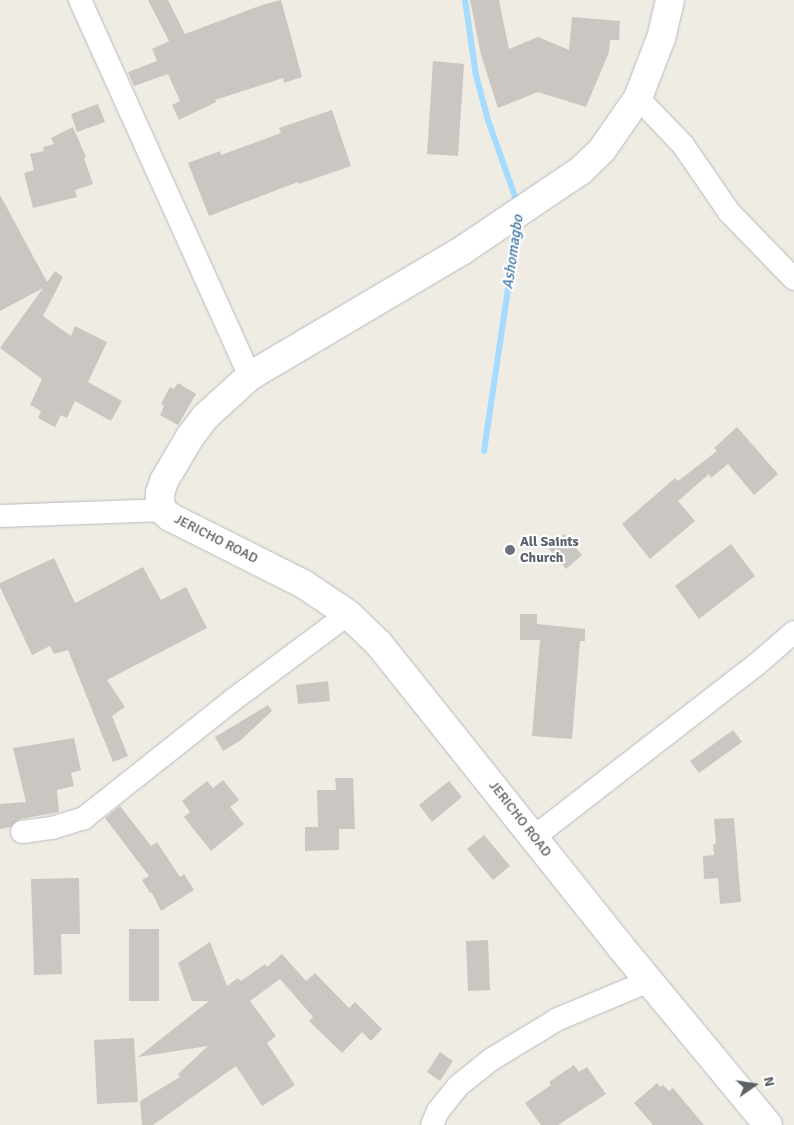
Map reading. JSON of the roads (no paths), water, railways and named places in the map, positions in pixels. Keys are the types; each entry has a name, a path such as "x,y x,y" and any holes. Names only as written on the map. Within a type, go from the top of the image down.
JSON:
{"street":[{"path":"80,0 250,376"},
{"name":"JERICHO ROAD","path":"670,0 661,38 638,98 613,136 580,171 463,250 250,376 205,417 190,437 164,481 160,493 162,510 170,517 306,585 348,614 379,644 649,981 768,1125"},
{"path":"638,98 683,145 729,212 794,280"},
{"path":"0,516 162,510"},
{"path":"22,832 52,828 84,818 234,699 348,614"},
{"path":"534,837 756,665 794,632"},
{"path":"432,1125 438,1111 458,1086 492,1059 558,1019 649,981"}],"waterway":[{"name":"Ashomagbo","path":"465,0 476,75 488,120 518,205"},
{"name":"Ashomagbo","path":"484,451 518,222"}],"place":[{"name":"All Saints Church","path":"510,550"}]}
